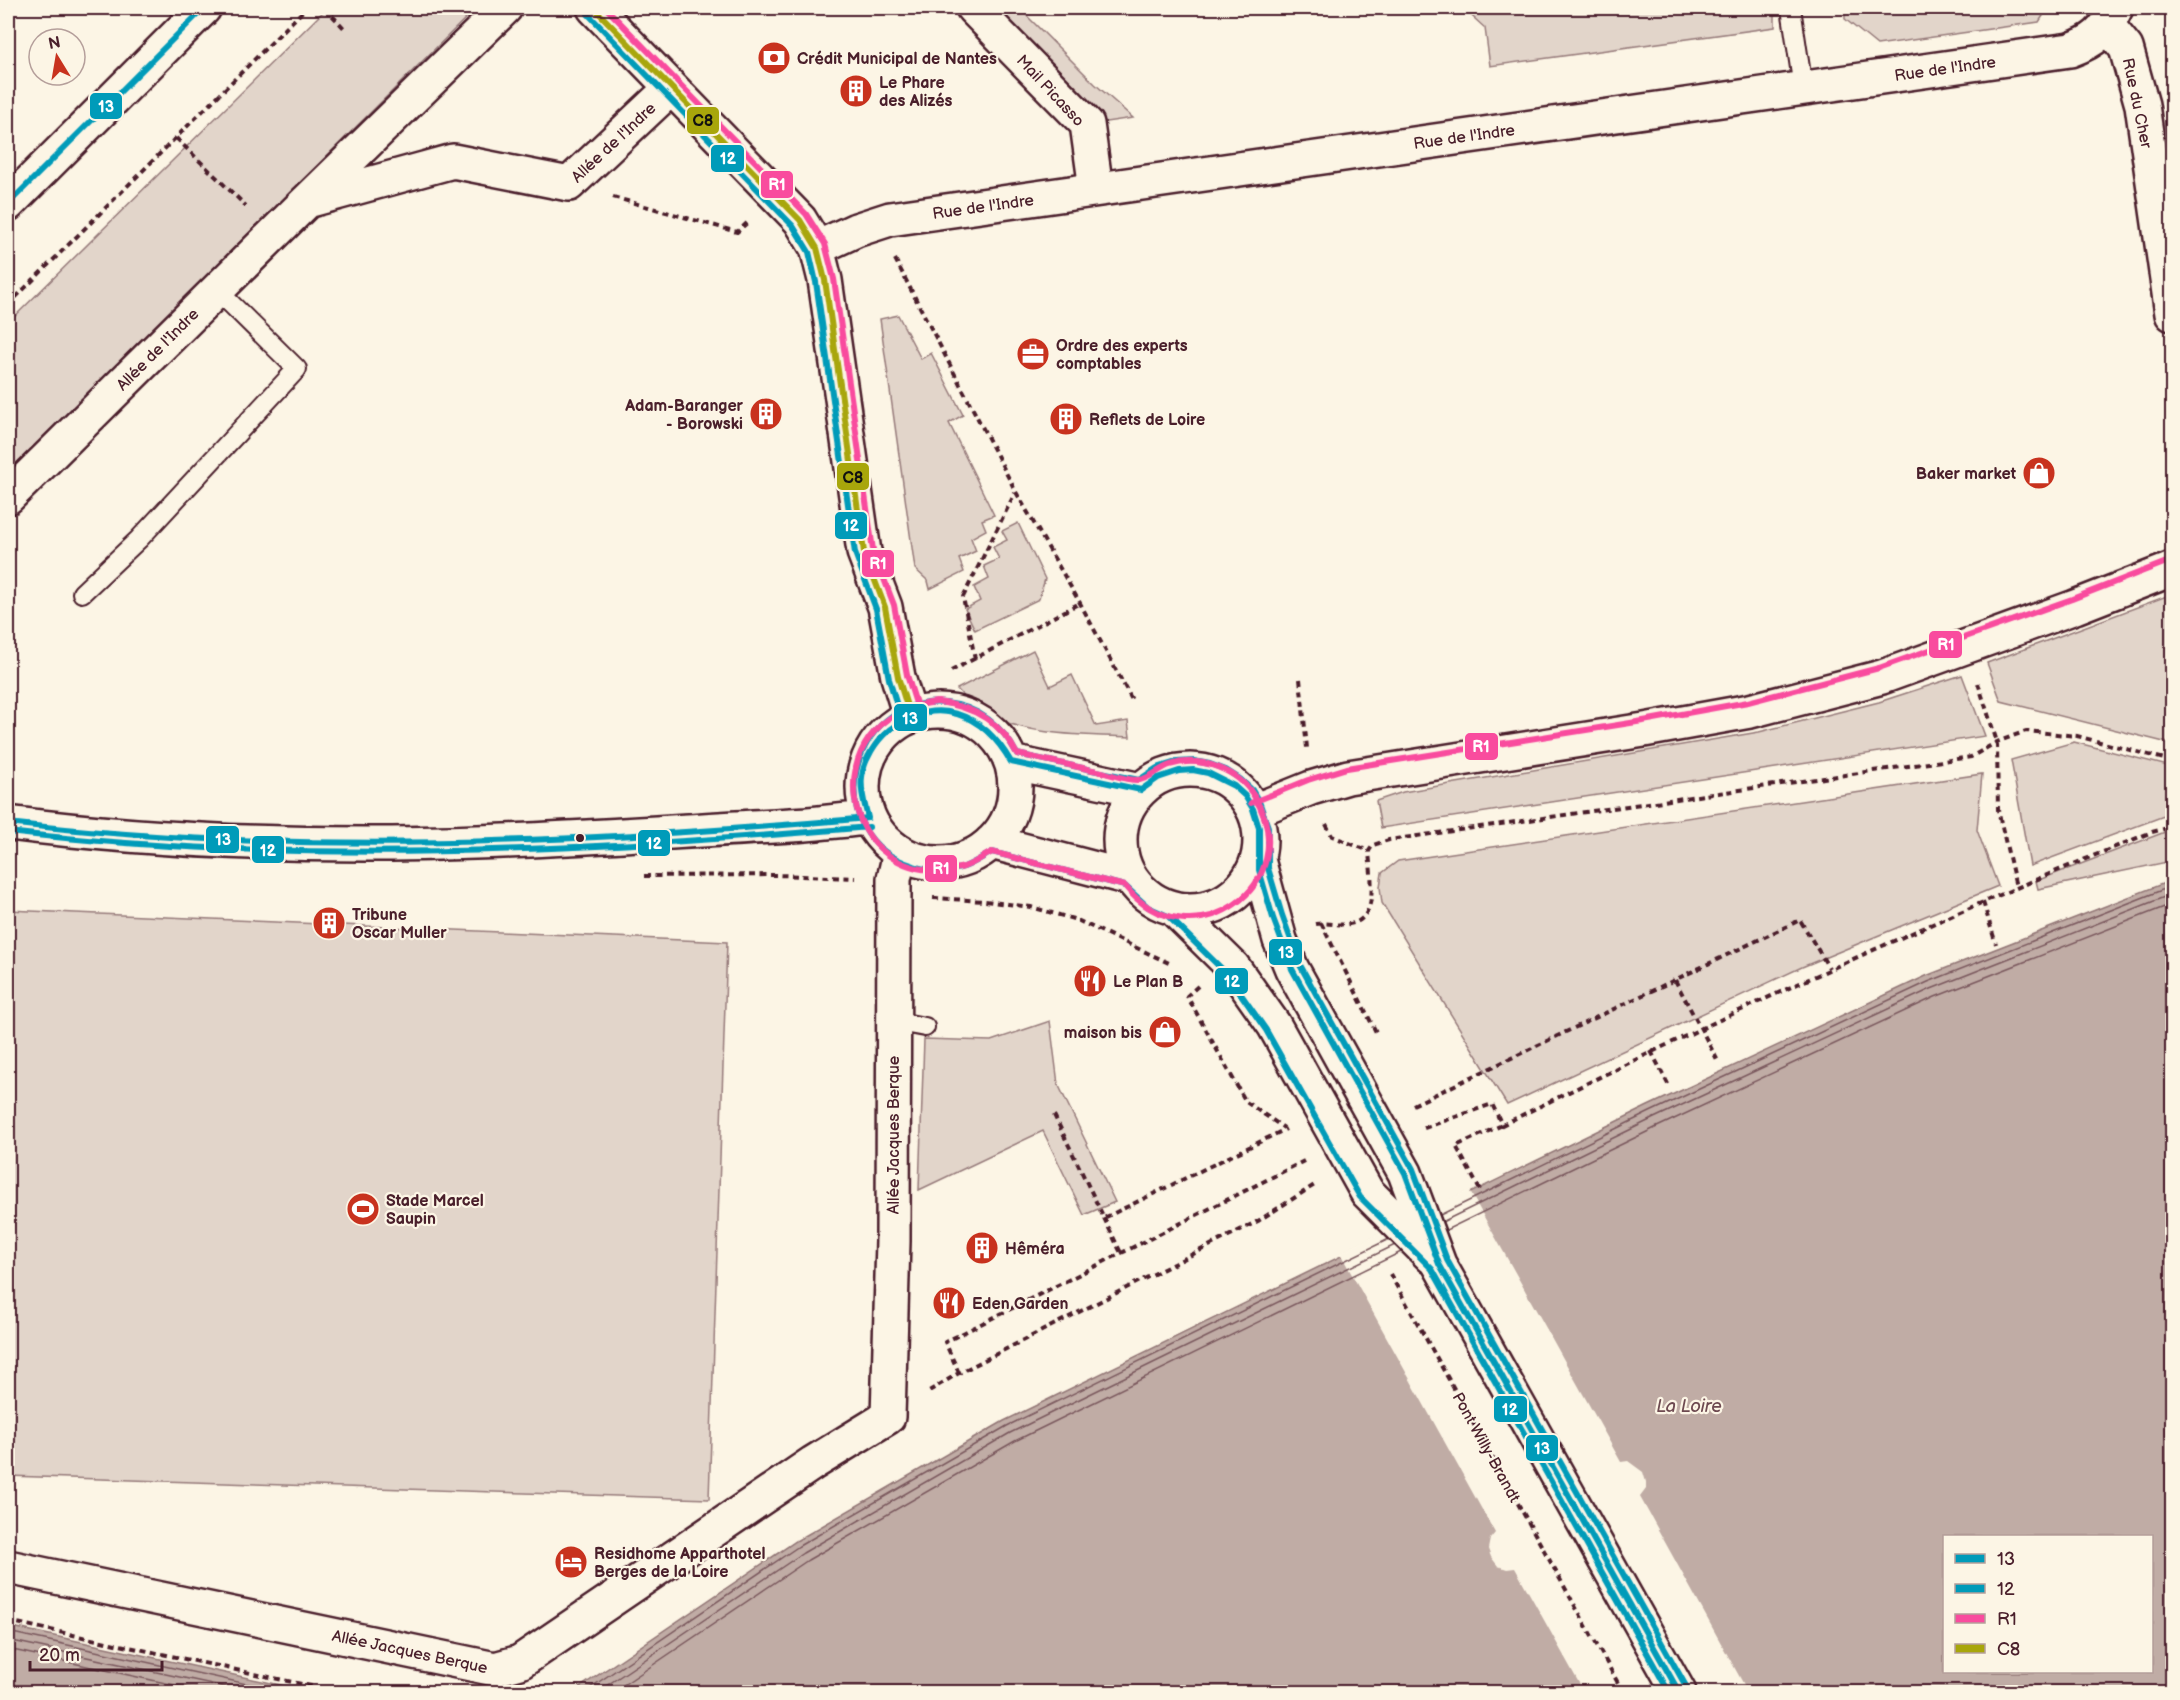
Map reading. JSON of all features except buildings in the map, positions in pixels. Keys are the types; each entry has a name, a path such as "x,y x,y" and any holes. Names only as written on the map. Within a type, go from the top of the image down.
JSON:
{"street":[{"path":"8,204 204,8"},
{"name":"Allée de l'Indre","path":"8,497 505,8"},
{"path":"594,8 778,196 800,220 817,248 825,280 864,552 885,607 898,678 910,716"},
{"name":"Mail Picasso","path":"973,8 1087,124 1096,189"},
{"name":"Rue de l'Indre","path":"817,248 856,230 890,219 2070,50 2090,42 2112,17"},
{"name":"Rue du Cher","path":"2112,17 2126,48 2142,105 2172,314"},
{"name":"Allée de l'Indre","path":"307,201 453,161 568,184 671,88"},
{"path":"1254,811 1311,788 1348,777 1750,711 1882,677 2172,569"},
{"path":"937,711 964,715 988,729 998,738 1011,762 1015,791 1012,810 1003,827 991,842 978,852 947,863 915,860 897,866 887,844 876,832 868,818 863,798 862,777 868,758 878,740 892,726 910,716 924,712 937,711"},
{"path":"1011,762 1140,790"},
{"path":"1258,860 1245,883 1225,900 1200,910 1173,908 1153,900 1130,878 1122,858 1119,837 1123,816 1140,790 1163,775 1189,770 1203,771 1228,781 1247,799 1254,811 1260,835 1258,860 1270,909 1292,969 1405,1173 1439,1264 1679,1692"},
{"path":"8,823 176,838 392,844 658,833 868,818"},
{"path":"991,842 1130,878"},
{"name":"Allée Jacques Berque","path":"8,1567 495,1669 520,1662 813,1463 888,1417 893,1241 904,1030 897,866"},
{"path":"1173,908 1220,953 1240,976 1274,1025 1367,1192 1439,1264"}],"lane":[{"path":"1791,8 1803,88"},
{"path":"82,593 139,538 297,369 217,290"}],"path":[{"path":"8,305 306,8"},
{"path":"324,8 344,28"},
{"path":"176,138 274,233"},
{"path":"568,184 738,232 778,196"},
{"path":"894,257 1016,492 1080,603 1132,700"},
{"path":"975,659 963,597 1016,492"},
{"path":"951,671 1080,603"},
{"path":"1966,645 1997,741 1998,810 2016,887"},
{"path":"1300,679 1311,788"},
{"path":"1380,1041 1321,924 1351,924 1361,920 1368,913 1371,901 1369,851 1373,845 1389,840 1971,757 1997,741 2026,731 2077,736 2172,760"},
{"path":"1480,1190 1456,1146 1651,1050 1829,968 2016,887 2152,832 2172,827"},
{"path":"897,866 935,899 985,901 1031,907 1077,920 1175,967"},
{"path":"1983,902 1996,944"},
{"path":"1417,1112 1413,1105 1800,920 1829,968"},
{"path":"1193,978 1202,983 1187,996 1246,1102 1286,1129 1292,1136"},
{"path":"1675,980 1719,1063"},
{"path":"1651,1050 1670,1088"},
{"path":"1422,1120 1426,1127 1492,1104 1502,1125"},
{"path":"1054,1115 1121,1253"},
{"path":"1104,1218 1286,1129"},
{"path":"959,1373 945,1342 1309,1159"},
{"path":"888,1417 959,1373 1258,1221 1307,1190"},
{"name":"Pont Willy-Brandt","path":"1385,1265 1623,1692"},
{"path":"8,1621 339,1692"}],"shaded area":[{"path":"327,8 476,8 8,472 8,323"},
{"path":"992,8 1019,8 1095,84 1133,118 1106,122"},
{"path":"1463,8 1775,8 1775,27 1490,66 1485,28"},
{"path":"1845,8 2048,8 2039,22 1877,45 1845,19"},
{"path":"898,315 921,359 931,353 963,415 949,423 994,515 982,520 986,530 971,538 976,551 959,559 964,572 930,589 928,581 915,569 880,319"},
{"path":"1018,523 1045,579 1039,599 975,630 965,609 980,601 974,587 989,579 984,566 999,559 993,547 1007,540 1002,531"},
{"path":"2172,594 2172,744 2001,701 1987,663"},
{"path":"1033,650 1050,686 1072,675 1096,726 1128,721 1130,737 1075,735 1018,726 981,711 957,689"},
{"path":"1962,675 1985,736 1381,828 1376,801 1403,792 1759,732 1879,702"},
{"path":"2074,742 2172,767 2172,813 2030,866 2011,760"},
{"path":"1982,774 1977,830 1998,886 1802,967 1507,1105 1382,903 1380,887 1382,873 1398,861"},
{"path":"2165,832 2172,849 2172,861 2038,889 2036,881"},
{"name":"Stade Marcel Saupin","path":"8,910 727,942 709,1499 8,1476"},
{"path":"1050,1021 1058,1084 1115,1202 1084,1215 1043,1131 919,1190 924,1039 991,1041"}],"water":[{"name":"La Loire","path":"2172,880 2172,1692 573,1692 796,1541 1004,1421 1648,1106 1926,976"},
{"path":"8,1626 313,1692 8,1692"}],"pier":[{"path":"1469,1190 1621,1462 1628,1461 1643,1472 1646,1489 1640,1497 1748,1692 1584,1692 1515,1568 1507,1569 1498,1566 1491,1557 1488,1549 1490,1539 1495,1533 1340,1253"}],"transit line":[{"name":"13","path":"8,204 204,8"},
{"name":"C8","path":"594,8 800,220 817,248 825,280 864,552 885,607 898,677 910,716"},
{"name":"R1","path":"606,8 806,214 825,244 834,279 873,550 894,605 907,675 919,713"},
{"name":"12","path":"588,14 793,226 809,252 816,282 855,553 876,609 889,679 901,719"},
{"name":"R1","path":"1251,803 1308,780 1347,768 1748,702 1879,668 2072,599 2169,561"},
{"name":"R1","path":"936,702 896,715 869,738 856,768 855,800 866,830 887,854 919,868 960,868 992,852 1125,886 1151,909 1180,918 1209,916 1234,904 1254,885 1266,859 1267,828 1254,796 1247,787 1228,772 1206,764 1182,762 1170,765 1146,778 1133,780 1017,754 1003,733 985,718 963,707 938,702"},
{"name":"12","path":"1669,1692 1432,1269 1360,1197 1266,1030 1226,973 1168,916 1148,907 1125,886 992,852 964,867 939,870 914,866 883,850 864,827 855,799 856,770 867,743 886,721 912,706 946,703 958,705 979,713 997,726 1017,754 1139,780 1157,768 1176,762 1194,761 1226,770 1252,790 1268,827 1268,868 1300,965 1413,1169 1447,1260 1687,1688"},
{"name":"13","path":"868,818 862,787 865,764 871,751 884,734 907,719 924,713 941,711 957,714 987,731 1011,762"},
{"name":"13","path":"1011,762 1141,790"},
{"name":"13","path":"1141,790 1158,778 1179,771 1193,770 1208,773 1234,786 1245,796 1253,809 1259,828 1259,870 1273,918 1292,969 1405,1173 1439,1264 1679,1692"},
{"name":"13","path":"8,823 223,840 330,843 546,839 761,827 868,818"},
{"name":"12","path":"8,832 223,849 330,852 438,851 654,843 869,827"}],"place":[{"name":"Crédit Municipal de Nantes","path":"774,58"},
{"name":"Le Phare des Alizés","path":"856,91"},
{"name":"Ordre des experts comptables","path":"1033,354"},
{"name":"Adam-Baranger - Borowski","path":"766,414"},
{"name":"Reflets de Loire","path":"1066,419"},
{"name":"Baker market","path":"2039,473"},
{"name":"Tribune Oscar Muller","path":"329,923"},
{"name":"Le Plan B","path":"1090,981"},
{"name":"maison bis","path":"1165,1032"},
{"name":"Stade Marcel Saupin","path":"363,1209"},
{"name":"Hêméra","path":"982,1248"},
{"name":"Eden Garden","path":"949,1303"},
{"name":"Residhome Apparthotel Berges de la Loire","path":"571,1562"}]}
